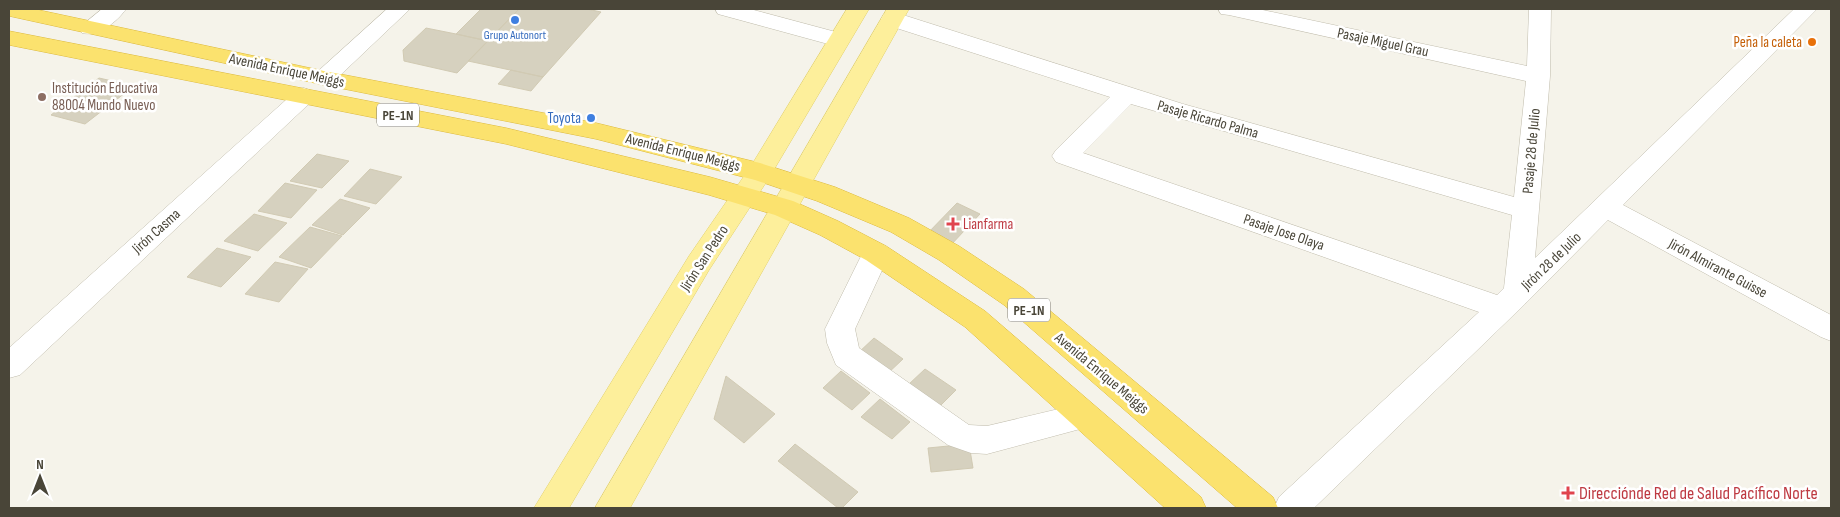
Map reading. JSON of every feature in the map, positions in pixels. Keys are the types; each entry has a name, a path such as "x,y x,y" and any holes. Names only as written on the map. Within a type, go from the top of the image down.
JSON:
{"highway":[{"name":"Avenida Enrique Meiggs","path":"9,10 324,78 596,131 752,184 784,208 829,228 876,253 975,319 1189,508"},
{"name":"Avenida Enrique Meiggs","path":"9,38 581,153 752,184 798,183 900,225 949,254 1014,297 1261,508"}],"main road":[{"name":"Jirón San Pedro","path":"552,508 699,263 752,184 858,9"},
{"path":"612,508 895,14"}],"street":[{"path":"90,28 116,9"},
{"path":"324,78 399,9"},
{"path":"726,9 839,40"},
{"name":"Pasaje Miguel Grau","path":"1229,9 1538,76"},
{"name":"Pasaje 28 de Julio","path":"1510,300 1526,210 1538,76 1540,9"},
{"name":"Jirón 28 de Julio","path":"1291,508 1510,300 1806,9"},
{"name":"Pasaje Ricardo Palma","path":"895,14 1126,95 1526,210"},
{"name":"Pasaje Jose Olaya","path":"1126,95 1065,156 1510,300"},
{"name":"Jirón Casma","path":"9,366 304,96"},
{"name":"Jirón Almirante Guisse","path":"1605,207 1831,329"},
{"path":"876,253 840,329 842,344 847,356 959,435 971,439 988,440 1084,416"}],"building":[{"path":"481,9 519,9 488,41 456,34"},
{"path":"519,9 587,9 601,12 543,77 468,61"},
{"path":"426,28 488,41 457,73 404,61 403,50"},
{"path":"511,70 543,77 531,91 498,84"},
{"path":"99,78 134,86 85,124 51,115"},
{"path":"317,154 349,161 322,188 290,181"},
{"path":"370,169 402,177 376,204 344,196"},
{"path":"285,183 317,190 291,218 258,211"},
{"path":"340,199 370,208 343,235 312,225"},
{"name":"Lianfarma","path":"957,203 980,214 949,247 926,235"},
{"path":"254,214 287,223 258,251 224,241"},
{"path":"310,227 342,236 311,268 279,257"},
{"path":"217,248 251,257 221,287 187,277"},
{"path":"275,262 308,269 279,302 245,294"},
{"path":"874,338 903,359 886,375 857,354"},
{"path":"925,369 956,390 939,407 908,385"},
{"path":"841,371 870,393 852,410 823,388"},
{"path":"726,376 775,414 744,443 714,419"},
{"path":"880,399 910,422 892,439 861,417"},
{"path":"795,444 858,492 842,508 838,508 778,461"},
{"path":"969,444 973,468 931,472 928,448"}],"place":[{"name":"Grupo Autonort","path":"515,20"},
{"name":"Peña la caleta","path":"1812,42"},
{"name":"Institución Educativa 88004 Mundo Nuevo","path":"42,97"},
{"name":"Toyota","path":"591,118"},
{"name":"Lianfarma","path":"953,224"},
{"name":"Direcciónde Red de Salud Pacífico Norte","path":"1568,493"}]}
